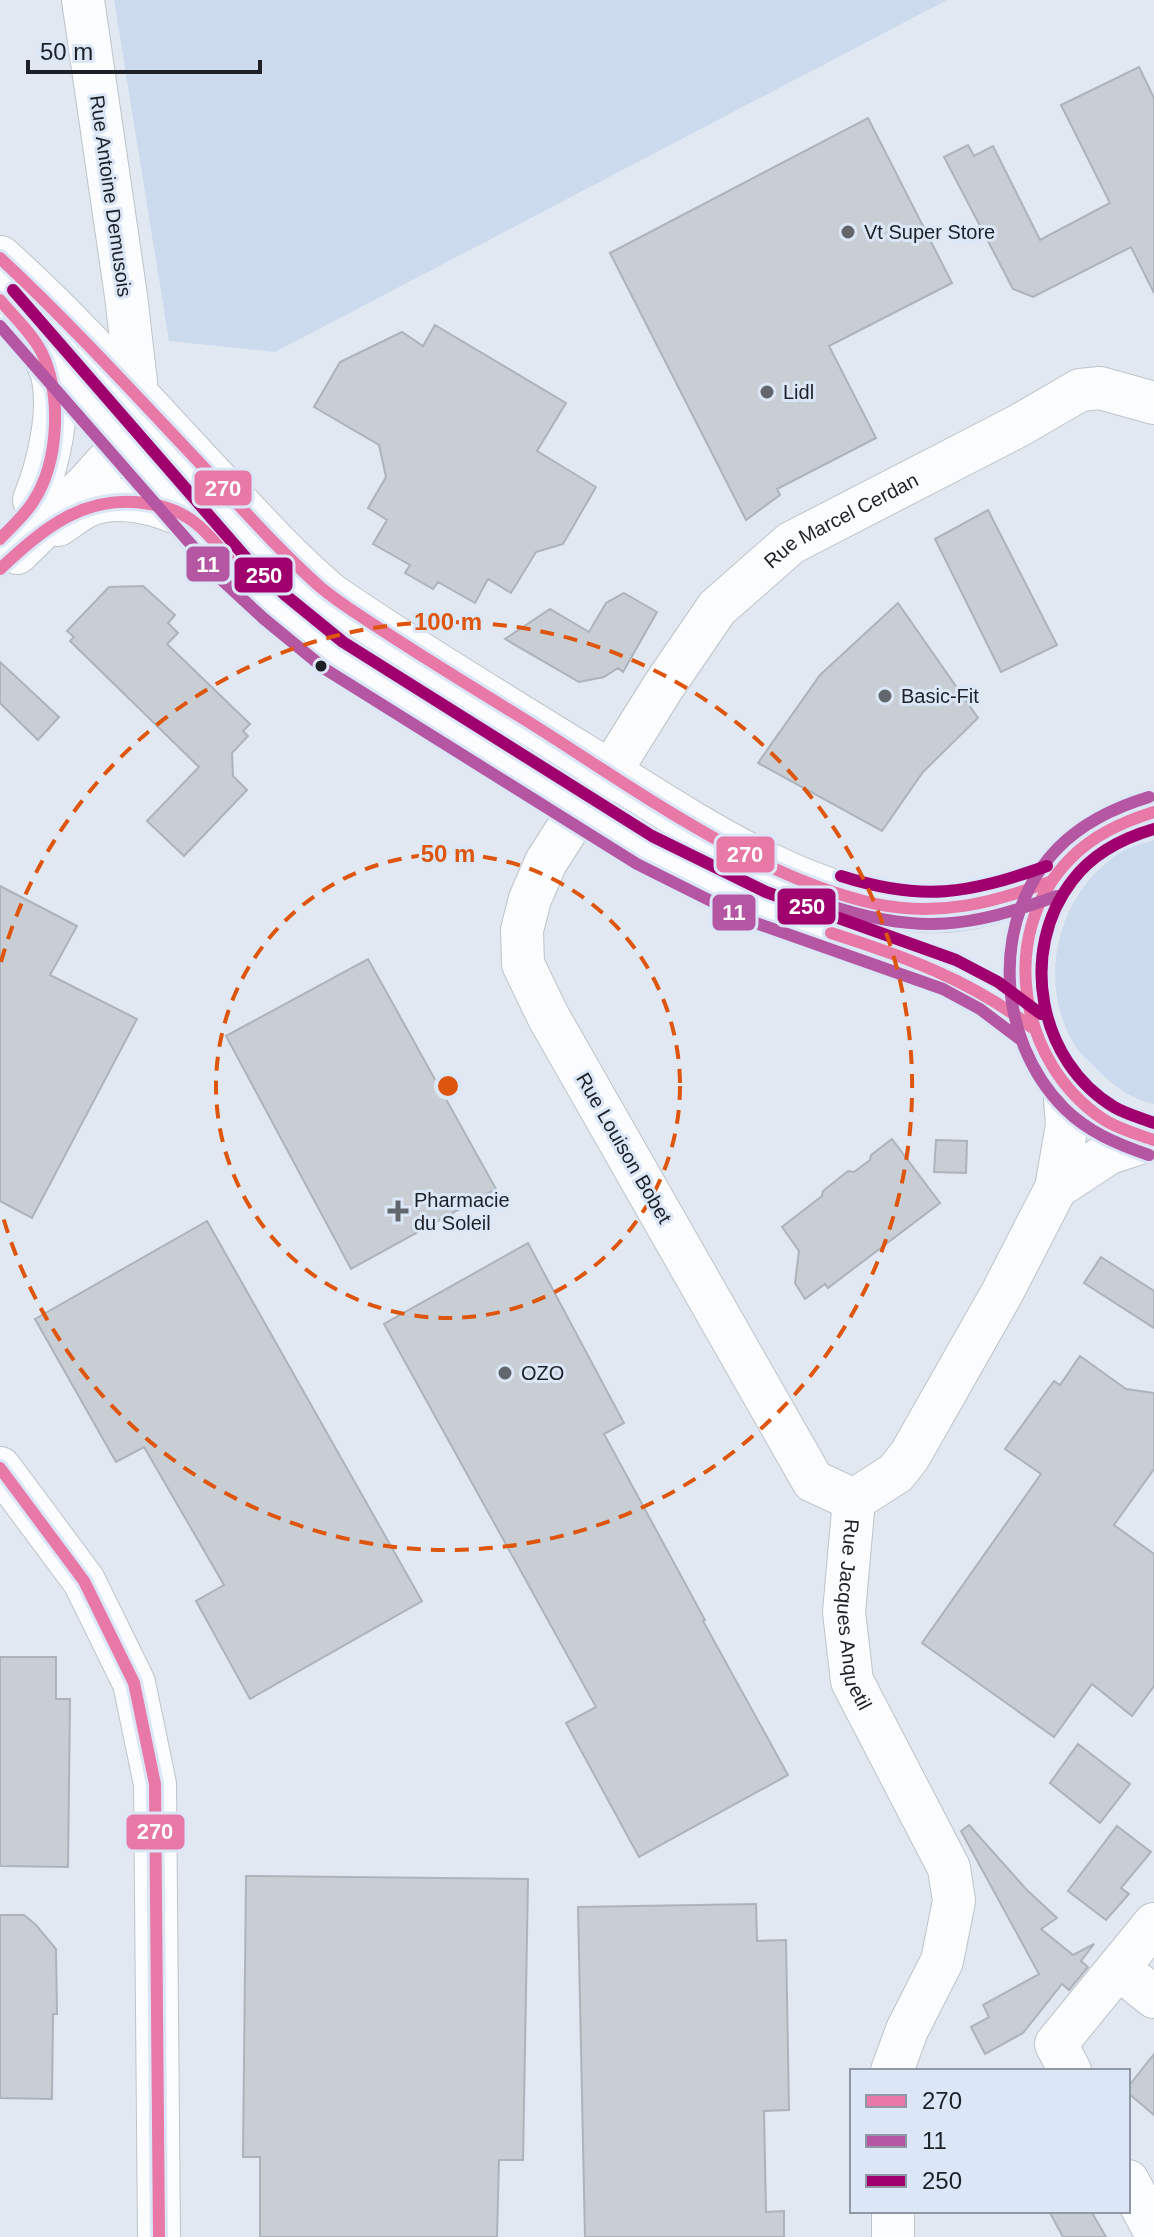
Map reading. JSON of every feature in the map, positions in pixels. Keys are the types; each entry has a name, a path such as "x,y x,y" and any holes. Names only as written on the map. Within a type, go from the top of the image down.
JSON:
{"main road":[{"path":"0,258 49,302 121,419 191,520 235,570 325,649 644,850 733,895 949,974 989,995 1031,1027"},
{"path":"0,300 40,349 121,419 254,521 331,596 666,810 799,878 883,905 951,910 978,905 1052,881"},
{"path":"1153,1139 1104,1119 1064,1085 1048,1062 1031,1027 1025,997 1025,955 1035,915 1052,881 1076,853 1102,833 1131,818 1154,812"}],"street":[{"name":"Rue Antoine Demusois","path":"83,0 136,382 121,419"},
{"path":"6,554 45,472 53,433 51,372 40,349"},
{"name":"Rue Marcel Cerdan","path":"610,772 717,608 791,543 1004,433 1080,390 1100,388 1154,403"},
{"path":"34,500 121,419"},
{"path":"6,554 87,484 121,419"},
{"path":"6,554 96,504 130,501 155,505 191,520"},
{"name":"Rue Louison Bobet","path":"610,772 580,809 546,862 530,899 522,930 523,964 548,1016 813,1481 854,1500"},
{"name":"Rue Jacques Anquetil","path":"893,2069 907,2030 942,1961 954,1901 949,1868 852,1681 844,1612 854,1500 896,1473 910,1455 1002,1293 1056,1188 1067,1125 1064,1085"},
{"name":"Rue Jacques Anquetil","path":"1056,1188 1109,1153 1153,1139"},
{"path":"0,1468 84,1581 134,1683 155,1784 159,2237"},
{"path":"1063,2058 1118,1968 1154,1924"},
{"path":"1118,1968 1154,1997"},
{"path":"1130,2185 1154,2230"},
{"path":"893,2213 893,2237"}],"shaded area":[{"path":"114,0 947,0 275,352 169,341"},
{"path":"1154,840 1154,1104 1120,1089 1078,1050 1063,1021 1055,966 1069,912 1083,888 1102,867 1125,850"}],"building":[{"path":"1139,67 1154,98 1154,293 1131,247 1033,297 1013,289 944,157 968,145 974,156 993,146 1040,240 1110,203 1061,105"},
{"name":"Lidl","path":"868,118 952,283 829,346 876,438 777,489 780,495 746,520 610,253"},
{"path":"435,325 566,403 537,451 596,487 563,544 536,552 511,593 488,579 475,603 438,582 433,589 405,573 410,565 373,544 387,520 368,508 386,477 379,445 314,407 340,362 402,332 423,346"},
{"path":"988,510 1057,645 1001,672 935,539"},
{"path":"143,586 175,615 168,623 178,633 167,644 250,724 243,731 248,736 232,753 233,776 247,790 184,856 147,821 199,767 70,641 74,637 67,631 109,587"},
{"path":"624,593 657,612 623,672 618,668 604,677 579,682 505,639 550,609 589,632 606,603"},
{"name":"Basic-Fit","path":"898,603 978,718 923,772 882,831 758,763 820,675"},
{"path":"0,662 59,717 38,740 0,703"},
{"path":"0,886 77,926 50,975 137,1019 32,1218 0,1201"},
{"path":"368,959 496,1189 351,1269 226,1036"},
{"path":"892,1139 940,1203 828,1288 825,1284 805,1299 795,1283 799,1251 782,1227 848,1171 854,1172 870,1160 871,1155"},
{"path":"936,1140 967,1141 966,1173 934,1172"},
{"path":"207,1221 422,1601 250,1699 196,1601 224,1585 144,1447 116,1462 35,1319"},
{"path":"528,1243 624,1423 604,1434 788,1775 639,1857 566,1723 596,1707 384,1324"},
{"path":"1101,1257 1154,1291 1154,1328 1084,1283"},
{"path":"1080,1356 1126,1389 1154,1393 1154,1469 1114,1525 1154,1554 1154,1686 1132,1716 1092,1684 1054,1737 922,1643 1041,1474 1005,1449 1054,1381 1060,1385"},
{"path":"0,1657 56,1657 56,1699 70,1699 68,1867 0,1866"},
{"path":"1078,1744 1130,1784 1100,1823 1050,1783"},
{"path":"969,1825 1027,1890 1057,1918 1041,1929 1073,1955 1094,1944 1081,1961 1088,1967 1069,1990 1062,1984 1023,2033 985,2054 971,2027 989,2017 983,2005 1039,1974 961,1831"},
{"path":"1117,1826 1151,1852 1121,1888 1129,1894 1106,1920 1068,1891"},
{"path":"246,1876 528,1879 523,2160 499,2160 497,2237 260,2237 260,2157 243,2157"},
{"path":"756,1904 757,1941 786,1940 789,2110 764,2111 766,2212 784,2211 784,2237 585,2237 578,1907"},
{"path":"0,1915 24,1915 56,1949 57,2014 53,2014 52,2099 0,2098"},
{"path":"1154,2054 1154,2115 1130,2095 1130,2084"},
{"path":"1050,2213 1092,2213 1106,2237 1063,2237"}],"transit line":[{"name":"270","path":"0,258 107,365 277,546 327,593 691,825 783,873 829,891 899,908 966,906 1052,881"},
{"name":"250","path":"13,290 247,559 343,642 652,836 766,892 956,960 998,982 1041,1014"},
{"name":"270","path":"0,300 42,353 53,389 55,408 53,449 42,486 22,517 0,539"},
{"name":"11","path":"0,326 223,581 325,669 637,864 753,922 943,989 980,1009 1021,1040"},
{"name":"270","path":"0,569 33,540 68,517 86,508 127,502 160,506 190,519 248,582"},
{"name":"11","path":"1149,797 1113,811 1079,830 1059,847 1036,876 1021,908 1012,943 1010,978 1014,1014 1025,1048 1041,1080 1064,1108 1093,1131 1149,1155"},
{"name":"270","path":"1154,812 1109,830 1070,859 1047,889 1032,923 1026,959 1027,996 1036,1032 1052,1065 1074,1095 1103,1119 1154,1140"},
{"name":"250","path":"1154,829 1109,848 1072,881 1055,909 1045,939 1042,971 1044,1003 1053,1034 1068,1062 1088,1087 1114,1107 1154,1123"},
{"name":"250","path":"841,876 897,889 945,891 993,883 1047,866"},
{"name":"11","path":"831,906 892,921 945,924 998,915 1057,896"},
{"name":"270","path":"831,933 936,971 985,996 1031,1027"},
{"name":"270","path":"0,1468 84,1581 134,1683 155,1784 159,2237"}],"place":[{"name":"Vt Super Store","path":"848,232"},
{"name":"Lidl","path":"767,392"},
{"name":"Basic-Fit","path":"885,696"},
{"name":"Pharmacie du Soleil","path":"398,1211"},
{"name":"OZO","path":"505,1373"}]}
